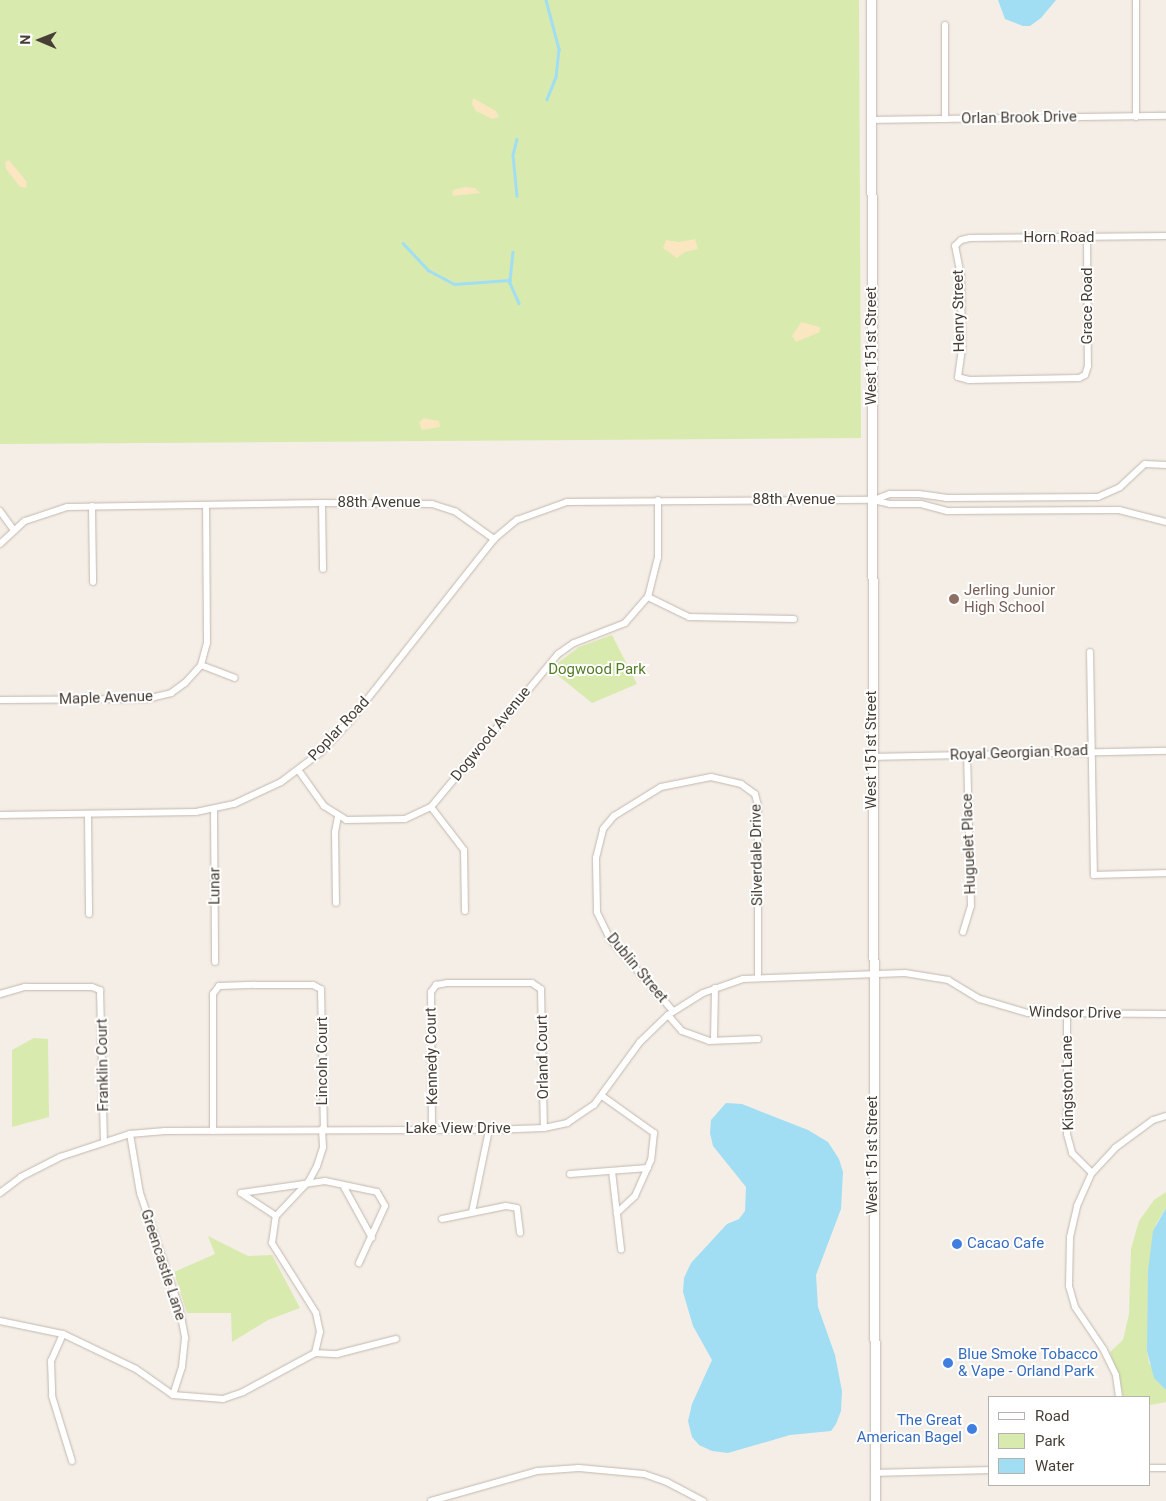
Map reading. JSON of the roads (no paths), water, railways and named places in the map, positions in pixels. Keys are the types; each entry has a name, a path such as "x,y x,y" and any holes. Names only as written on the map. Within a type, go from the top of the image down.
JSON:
{"street":[{"name":"West 151st Street","path":"871,0 874,1501"},
{"path":"1136,0 1136,117"},
{"path":"945,25 945,120"},
{"name":"Orlan Brook Drive","path":"871,120 1166,116"},
{"name":"Horn Road","path":"955,246 961,240 970,238 1166,236"},
{"name":"Grace Road","path":"958,377 969,380 1079,378 1085,375 1088,366 1087,237"},
{"name":"Henry Street","path":"955,246 961,276 962,347 958,377"},
{"name":"88th Avenue","path":"873,500 890,494 918,494 946,498 1098,497 1120,487 1145,464 1166,465"},
{"name":"Dogwood Avenue","path":"338,817 360,822 396,820 411,818 431,807 558,654 574,643 626,623 648,597 658,558 658,500"},
{"name":"88th Avenue","path":"0,544 14,530 55,509 92,506 322,503 432,504 456,512 494,539 517,520 567,502 873,500 890,504 921,504 948,511 1119,510 1166,522"},
{"path":"322,503 324,569"},
{"path":"206,505 208,632 201,665 234,678"},
{"path":"92,506 92,582"},
{"path":"0,511 14,530"},
{"name":"Poplar Road","path":"0,815 179,814 214,809 256,796 299,771 350,721 494,539"},
{"path":"648,597 689,617 794,618"},
{"path":"1090,652 1094,875 1166,873"},
{"name":"Maple Avenue","path":"0,700 158,697 178,688 201,665"},
{"name":"Royal Georgian Road","path":"872,758 1093,751 1166,751"},
{"name":"Huguelet Place","path":"963,932 971,906 967,755"},
{"path":"299,771 324,806 338,817 335,832 336,903"},
{"name":"Silverdale Drive","path":"643,798 661,787 710,777 742,784 755,794 758,806 758,977"},
{"name":"Dublin Street","path":"643,798 614,816 603,829 596,858 597,912 610,939 671,1013 682,1030 714,1040 758,1039"},
{"path":"431,807 464,850 465,911"},
{"name":"Lunar","path":"214,809 216,962"},
{"path":"88,815 89,914"},
{"name":"Lake View Drive","path":"0,1193 42,1166 104,1140 130,1134 323,1129 489,1130 544,1128 579,1118 602,1096 640,1042 671,1013 715,988 758,977 872,973"},
{"name":"Windsor Drive","path":"872,973 905,973 948,980 998,1006 1028,1013 1166,1014"},
{"name":"Kennedy Court","path":"432,1130 431,992 436,985 532,983 539,986"},
{"name":"Lincoln Court","path":"213,1131 212,994 219,986 313,985 322,992 322,1154 309,1181 276,1216"},
{"name":"Orland Court","path":"539,986 542,994 544,1128"},
{"name":"Franklin Court","path":"0,994 25,987 92,987 100,990 104,1140"},
{"path":"714,1040 715,988"},
{"name":"Kingston Lane","path":"1067,1014 1067,1134 1072,1153 1092,1173"},
{"path":"602,1096 654,1133 648,1168 635,1196 617,1213"},
{"path":"1119,1396 1116,1375 1104,1350 1076,1307 1069,1286 1070,1237 1077,1206 1092,1173 1115,1148 1153,1120 1166,1116"},
{"path":"472,1212 489,1130"},
{"name":"Greencastle Lane","path":"130,1134 140,1193 179,1306 185,1338 182,1367 174,1395"},
{"path":"570,1174 648,1168"},
{"path":"612,1171 621,1249"},
{"path":"315,1353 320,1332 316,1313 272,1243 276,1216 241,1193 309,1181 325,1181 344,1187 377,1192 385,1206 359,1263"},
{"path":"344,1187 372,1238"},
{"path":"442,1219 506,1206 518,1208 520,1233"},
{"path":"0,1321 63,1334 136,1369 174,1395 223,1399 243,1392 315,1353 336,1354 396,1340"},
{"path":"63,1334 51,1361 52,1396 72,1461"},
{"path":"431,1501 537,1471 579,1468 644,1474 680,1488 703,1501"},
{"path":"1151,1468 1166,1468"},
{"path":"874,1473 988,1470"}],"water":[{"path":"998,0 1056,0 1041,18 1030,26 1023,26 1005,19"},
{"path":"726,1103 742,1104 808,1130 828,1142 839,1159 843,1172 841,1209 816,1275 818,1307 835,1355 842,1391 841,1411 836,1424 831,1431 790,1435 728,1453 712,1451 699,1445 692,1437 688,1421 692,1404 712,1360 693,1326 683,1292 684,1278 691,1263 727,1224 739,1219 745,1211 746,1187 713,1146 710,1133 711,1120"},
{"path":"1166,1208 1166,1390 1154,1378 1147,1351 1148,1271 1153,1231"}],"waterway":[{"path":"546,0 559,49 556,77 547,99"},
{"path":"517,139 513,155 517,196"},
{"path":"403,243 428,270 454,284 510,280"},
{"path":"513,252 510,283 519,303"}],"place":[{"name":"Jerling Junior High School","path":"954,599"},
{"name":"Cacao Cafe","path":"957,1244"},
{"name":"Blue Smoke Tobacco & Vape - Orland Park","path":"948,1363"},
{"name":"The Great American Bagel","path":"972,1429"}],"park label":[{"name":"Dogwood Park","path":"597,670"}]}
